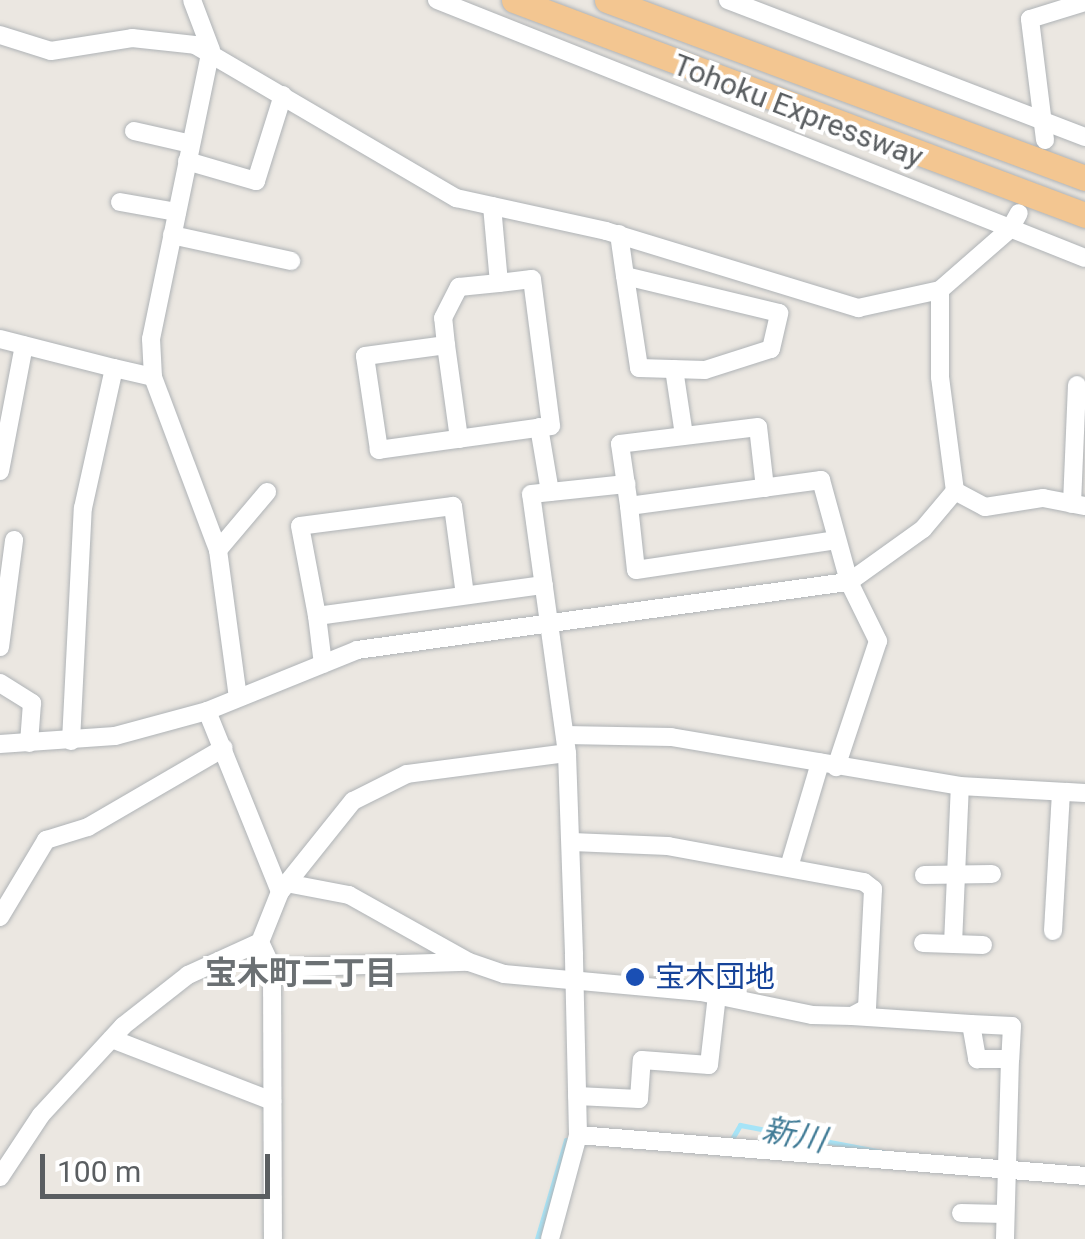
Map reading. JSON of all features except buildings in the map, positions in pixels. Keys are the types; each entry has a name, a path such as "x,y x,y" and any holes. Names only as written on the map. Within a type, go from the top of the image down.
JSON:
{"highway":[{"name":"Tohoku Expressway","path":"514,0 1085,215"},
{"name":"Tohoku Expressway","path":"607,0 1085,178"}],"street":[{"path":"192,0 211,50 151,339 152,377 218,550 238,698"},
{"path":"437,0 1015,221 1085,258"},
{"path":"728,0 1046,131 1085,137"},
{"path":"1046,131 1030,19 1085,2"},
{"path":"1,39 51,52 132,38 211,50 427,184 492,206 618,234 858,308 940,290 1015,221"},
{"path":"134,131 256,181 283,94"},
{"path":"120,202 177,212"},
{"path":"492,206 500,282"},
{"path":"618,234 640,368 705,370 771,349 779,313 625,276"},
{"path":"172,235 292,261"},
{"path":"446,345 365,356 379,450 459,439 539,428 551,426 532,279 458,287 443,318 459,439"},
{"path":"0,744 71,741 208,711 357,650 550,627 848,582 923,529 955,491 940,377 940,290"},
{"path":"0,339 152,377"},
{"path":"0,471 24,345"},
{"path":"71,741 83,508 114,368"},
{"path":"674,369 684,435"},
{"path":"955,491 985,507 1043,498 1078,505 1077,385"},
{"path":"765,488 758,426 620,444 636,570 837,540"},
{"path":"539,428 550,492"},
{"path":"629,506 821,480 848,582 878,641 790,867"},
{"path":"550,1239 578,1135 572,842 566,744 531,494 626,484"},
{"path":"218,550 267,492"},
{"path":"322,664 300,526 452,506 465,596"},
{"path":"0,647 14,540"},
{"path":"317,616 544,585"},
{"path":"0,683 32,703 29,743"},
{"path":"208,711 283,888"},
{"path":"0,1177 41,1115 112,1038 188,975 260,942 283,888 372,787 458,763 566,744 707,741 960,786 1085,793"},
{"path":"0,918 46,840 88,827 224,748"},
{"path":"953,944 960,786"},
{"path":"1054,931 1061,792"},
{"path":"572,842 668,846 790,867 873,889 866,1008 852,1016"},
{"path":"924,875 992,874"},
{"path":"283,888 348,894 469,962 504,974 717,995 812,1015 1012,1026 1005,1239"},
{"path":"260,942 272,968 273,1239"},
{"path":"923,943 983,945"},
{"path":"272,968 469,962"},
{"path":"577,1096 639,1099 642,1060 709,1065 717,995"},
{"path":"971,1024 977,1059 1010,1059"},
{"path":"112,1038 272,1101"},
{"path":"578,1135 1085,1176"},
{"path":"961,1213 1005,1214"}],"waterway":[{"name":"新川","path":"729,1144 740,1125 883,1152"},
{"name":"新川","path":"537,1239 566,1140 573,1140"}],"place":[{"name":"宝木団地","path":"635,977"}],"district":[{"name":"宝木町二丁目","path":"301,973"}]}
